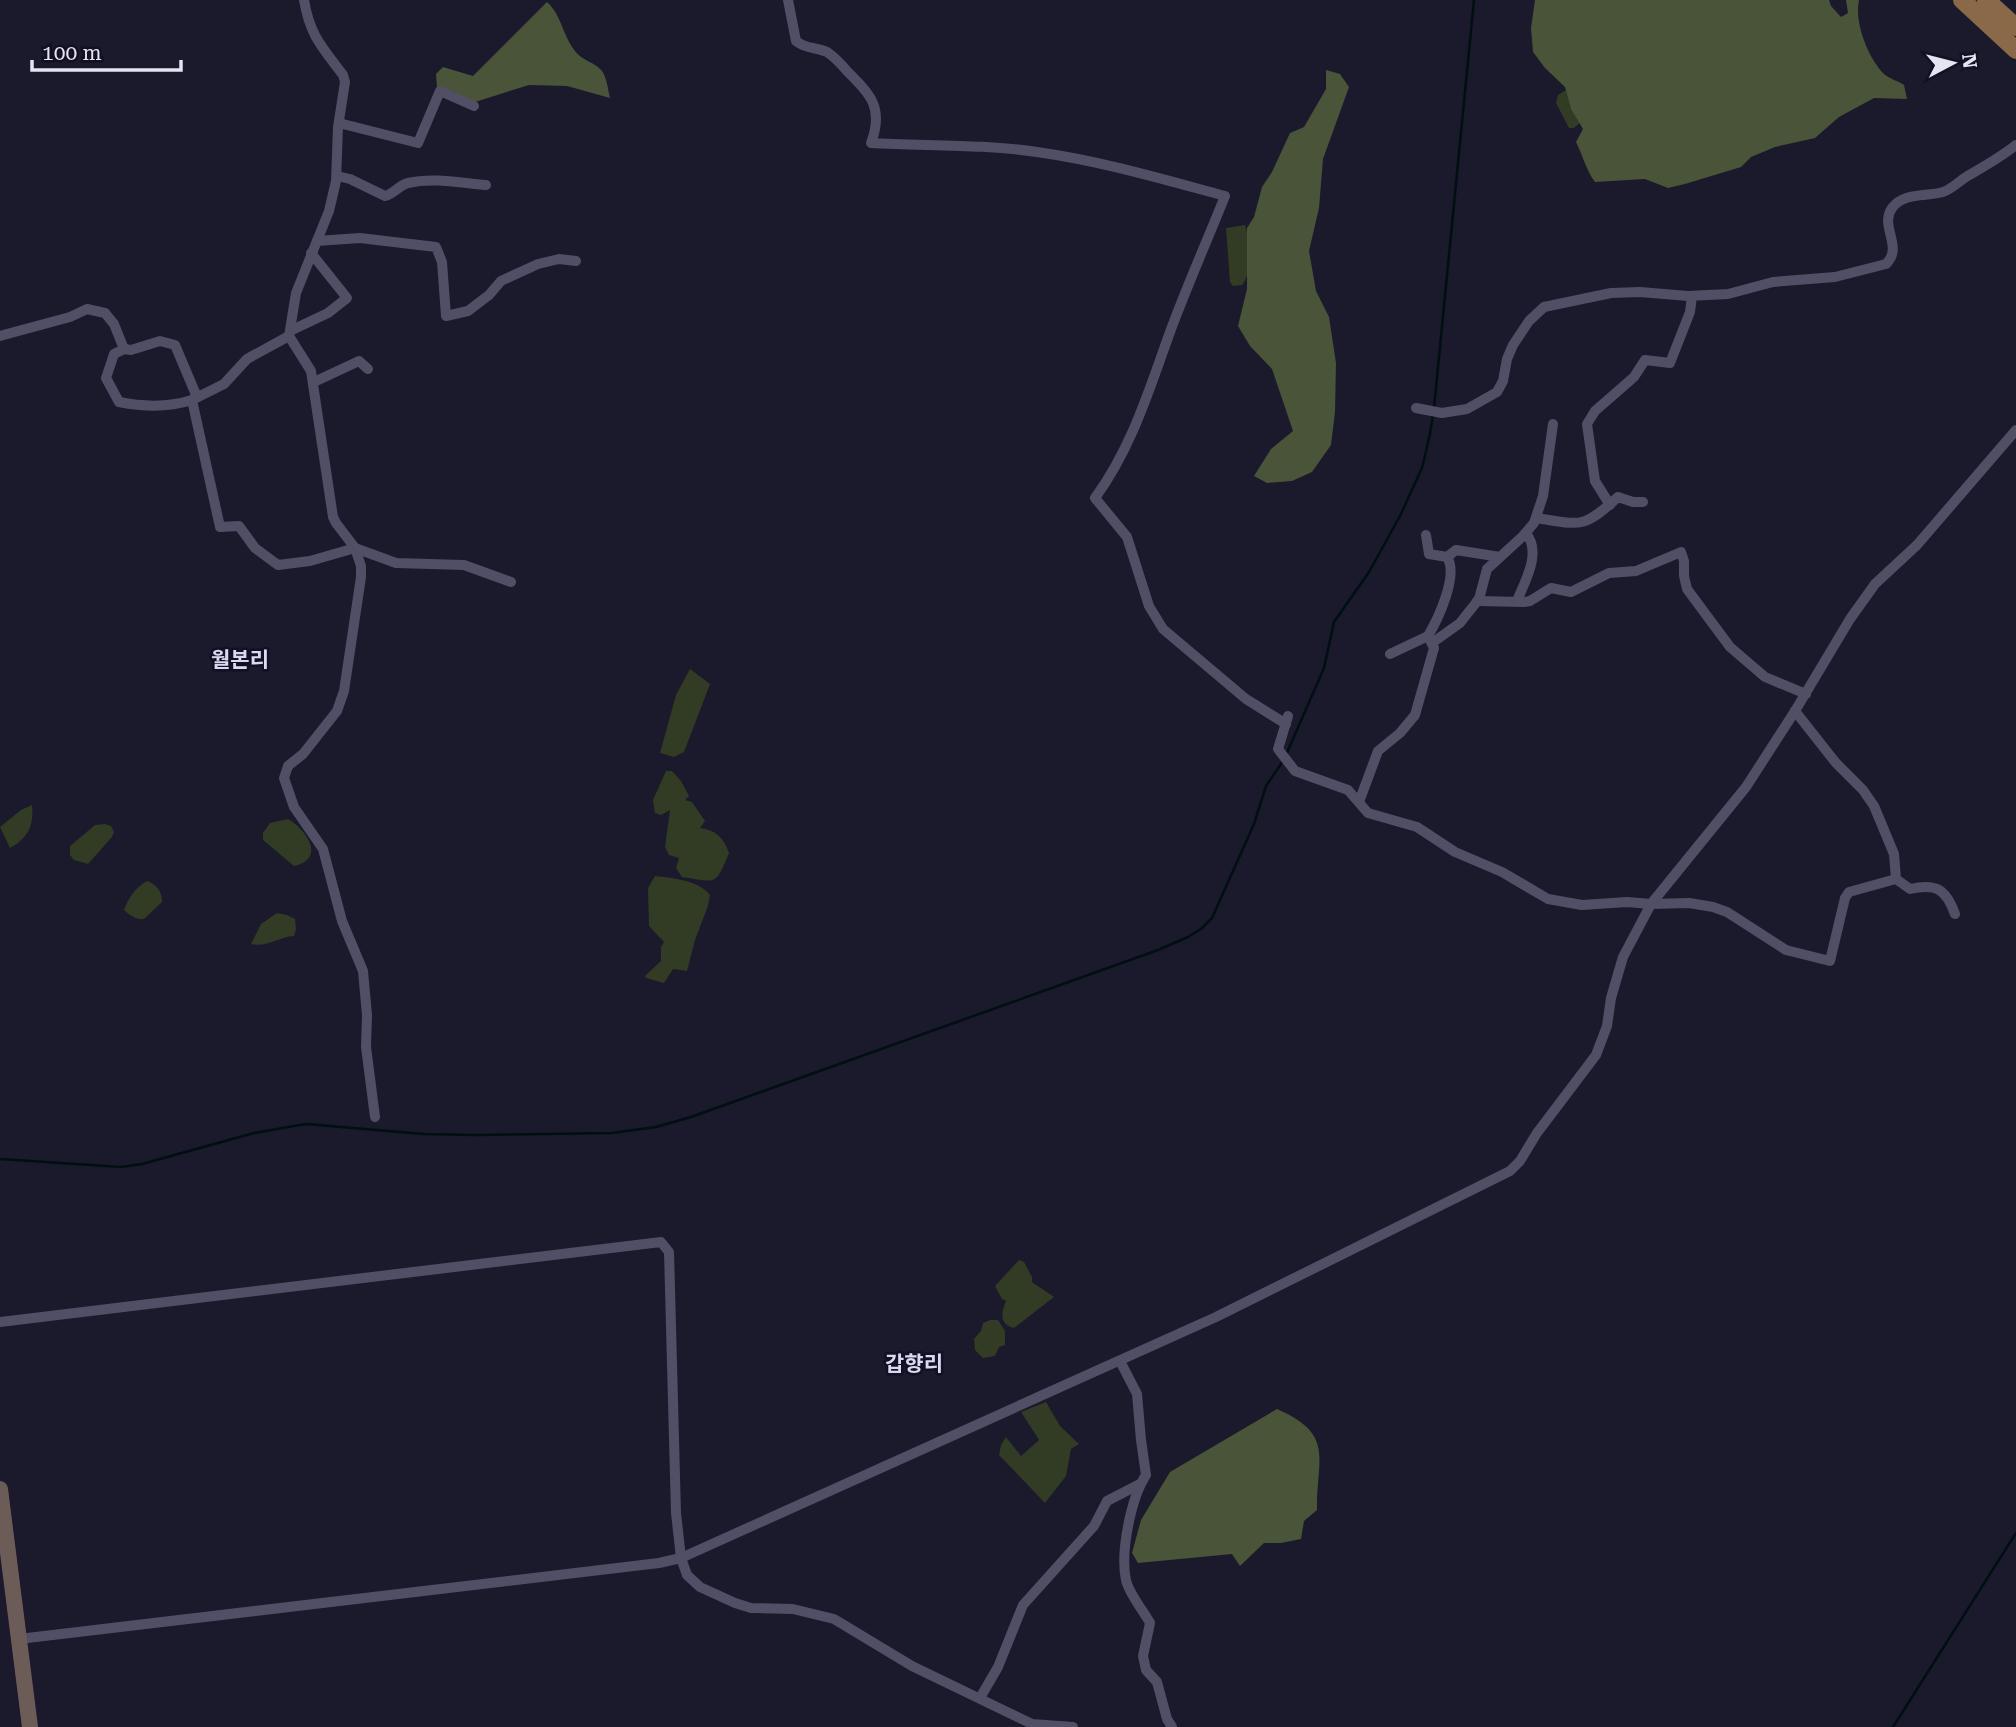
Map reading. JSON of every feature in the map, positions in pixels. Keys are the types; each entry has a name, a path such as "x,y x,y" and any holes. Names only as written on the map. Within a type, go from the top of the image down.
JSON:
{"main road":[{"path":"1962,0 2016,50"},
{"path":"1986,0 2016,27"}],"street":[{"path":"304,0 308,24 345,82 339,123 337,176 329,211 296,293 289,333 307,361 314,382 333,517 355,548 361,566 361,577 344,691 337,711 310,745 288,766 284,778 294,807 323,849 342,921 363,971 367,1015 366,1046 375,1116"},
{"path":"788,0 796,41 802,46 822,50 834,57 872,98 877,128 871,143 1022,150 1063,156 1225,196 1171,330 1137,425 1114,470 1095,498 1127,537 1149,606 1163,629 1246,699 1287,720 1278,745 1279,753 1289,766 1303,775 1348,790 1368,813 1417,827 1455,852 1502,872 1548,899 1582,905 1627,902 1689,903 1721,909 1786,950 1830,961 1846,894 1896,879"},
{"path":"339,123 418,143 440,91 474,106"},
{"path":"1419,409 1442,413 1467,409 1497,392 1503,381 1513,345 1529,321 1544,307 1611,293 1692,296 1728,294 1773,282 1828,278 1886,264 1893,255 1893,240 1888,221 1894,206 1905,198 1939,193 1951,188 1993,163 2016,145"},
{"path":"337,176 350,179 385,196 405,183 438,180 485,185"},
{"path":"317,241 360,238 436,247 442,262 446,316 468,310 492,293 501,281 538,264 559,259 576,261"},
{"path":"311,253 347,298 328,313 247,359 224,384 195,398 164,406 119,402 106,378 114,354 160,341 175,345 195,398 220,527 239,526 255,548 278,565 307,561 355,548 396,563 464,565 510,582"},
{"path":"1610,505 1595,481 1587,424 1595,411 1634,377 1646,360 1670,363 1690,312 1692,296"},
{"path":"0,336 70,317 87,309 105,313 114,324 124,349"},
{"path":"314,382 359,361 368,369"},
{"path":"1390,654 1453,629 1477,601 1485,572 1526,533 1536,518 1548,469 1553,425"},
{"path":"19,1639 659,1563 681,1558 1120,1362 1510,1171 1596,1055 1607,1026 1611,998 1623,957 1651,904 1732,806 1875,584 1917,545 2016,430"},
{"path":"1536,518 1570,523 1585,522 1595,518 1618,497 1643,502"},
{"path":"1517,601 1533,553 1534,544 1526,533"},
{"path":"1426,535 1429,554 1447,557 1456,550 1500,557"},
{"path":"1477,601 1530,601 1551,588 1571,592 1609,573 1636,571 1681,552 1687,589 1730,647 1765,677 1806,694"},
{"path":"1359,802 1378,751 1400,733 1415,715 1434,648 1430,639 1449,588 1451,565 1447,557"},
{"path":"1795,711 1874,806 1894,854 1896,879 1910,889 1936,887 1950,900 1955,914"},
{"path":"0,1322 660,1242 669,1252 676,1513 681,1558 687,1575 716,1596 751,1608 793,1609 834,1619 912,1666 1032,1724 1073,1727"},
{"path":"1120,1362 1137,1394 1146,1475 1140,1484 1130,1516 1126,1543 1126,1582 1150,1623 1143,1656 1146,1670 1157,1682 1167,1719 1172,1727"},
{"path":"980,1698 998,1667 1024,1605 1094,1527 1107,1501 1140,1484"},
{"path":"0,1489 30,1727"}],"green space":[{"path":"1535,0 1829,0 1841,17 1848,13 1846,0 1859,0 1860,29 1868,49 1884,74 1904,85 1907,99 1874,98 1839,117 1815,138 1775,147 1751,157 1741,167 1685,184 1668,188 1645,179 1595,182 1576,142 1583,129 1571,109 1565,87 1533,52 1531,28"},
{"path":"547,2 556,13 575,51 602,71 610,98 567,86 529,85 475,102 437,88 436,74 443,67 473,76"},
{"path":"1326,70 1340,74 1349,87 1323,159 1319,208 1309,251 1316,291 1329,317 1336,363 1331,445 1312,472 1292,481 1267,483 1254,476 1271,449 1293,431 1272,369 1250,346 1238,326 1247,289 1247,228 1254,217 1262,187 1290,133 1304,127 1326,89"},
{"path":"1566,90 1571,108 1580,123 1574,128 1569,128 1556,103 1558,95"},
{"path":"1245,225 1249,247 1248,272 1242,285 1233,286 1230,282 1226,228"},
{"path":"690,669 710,684 684,752 674,757 660,753 676,695"},
{"path":"666,771 672,771 681,781 689,796 685,800 692,802 705,821 700,828 715,833 727,848 729,853 721,872 713,880 682,877 676,868 679,858 669,855 665,847 670,810 661,815 655,813 653,800"},
{"path":"32,805 32,819 28,831 10,848 0,827 21,810"},
{"path":"288,819 307,837 311,851 304,862 294,866 263,840 263,833 270,823"},
{"path":"95,825 111,826 114,832 112,837 88,864 74,860 70,855 70,846"},
{"path":"655,876 692,883 710,895 687,971 673,969 664,983 645,976 661,961 661,947 664,942 649,926 648,888"},
{"path":"147,881 158,889 162,902 144,919 138,919 124,910 133,893"},
{"path":"277,913 295,919 294,936 262,945 251,944 261,924"},
{"path":"1019,1260 1024,1262 1032,1282 1054,1297 1014,1328 1004,1321 1002,1314 1006,1301 995,1286"},
{"path":"998,1320 1005,1331 1005,1345 999,1347 995,1356 983,1358 975,1350 974,1339 981,1331 983,1323"},
{"path":"1046,1402 1060,1426 1079,1444 1071,1449 1066,1476 1045,1503 999,1455 1006,1437 1021,1456 1039,1440 1021,1412"},
{"path":"1277,1409 1308,1428 1319,1450 1317,1510 1304,1521 1301,1539 1264,1543 1240,1566 1232,1554 1138,1563 1132,1553 1141,1520 1170,1472"}],"waterway":[{"path":"1434,408 1474,0"},
{"path":"1286,755 1324,668 1334,622 1369,572 1400,516 1422,468 1433,414"},
{"path":"0,1159 121,1167 142,1164 254,1133 306,1124 424,1134 612,1133 656,1127 691,1117 1188,937 1212,918 1254,824 1266,786 1283,761"},
{"path":"1893,1727 2016,1533"}],"district":[{"name":"월본리","path":"240,660"},
{"name":"갑향리","path":"914,1364"}]}
